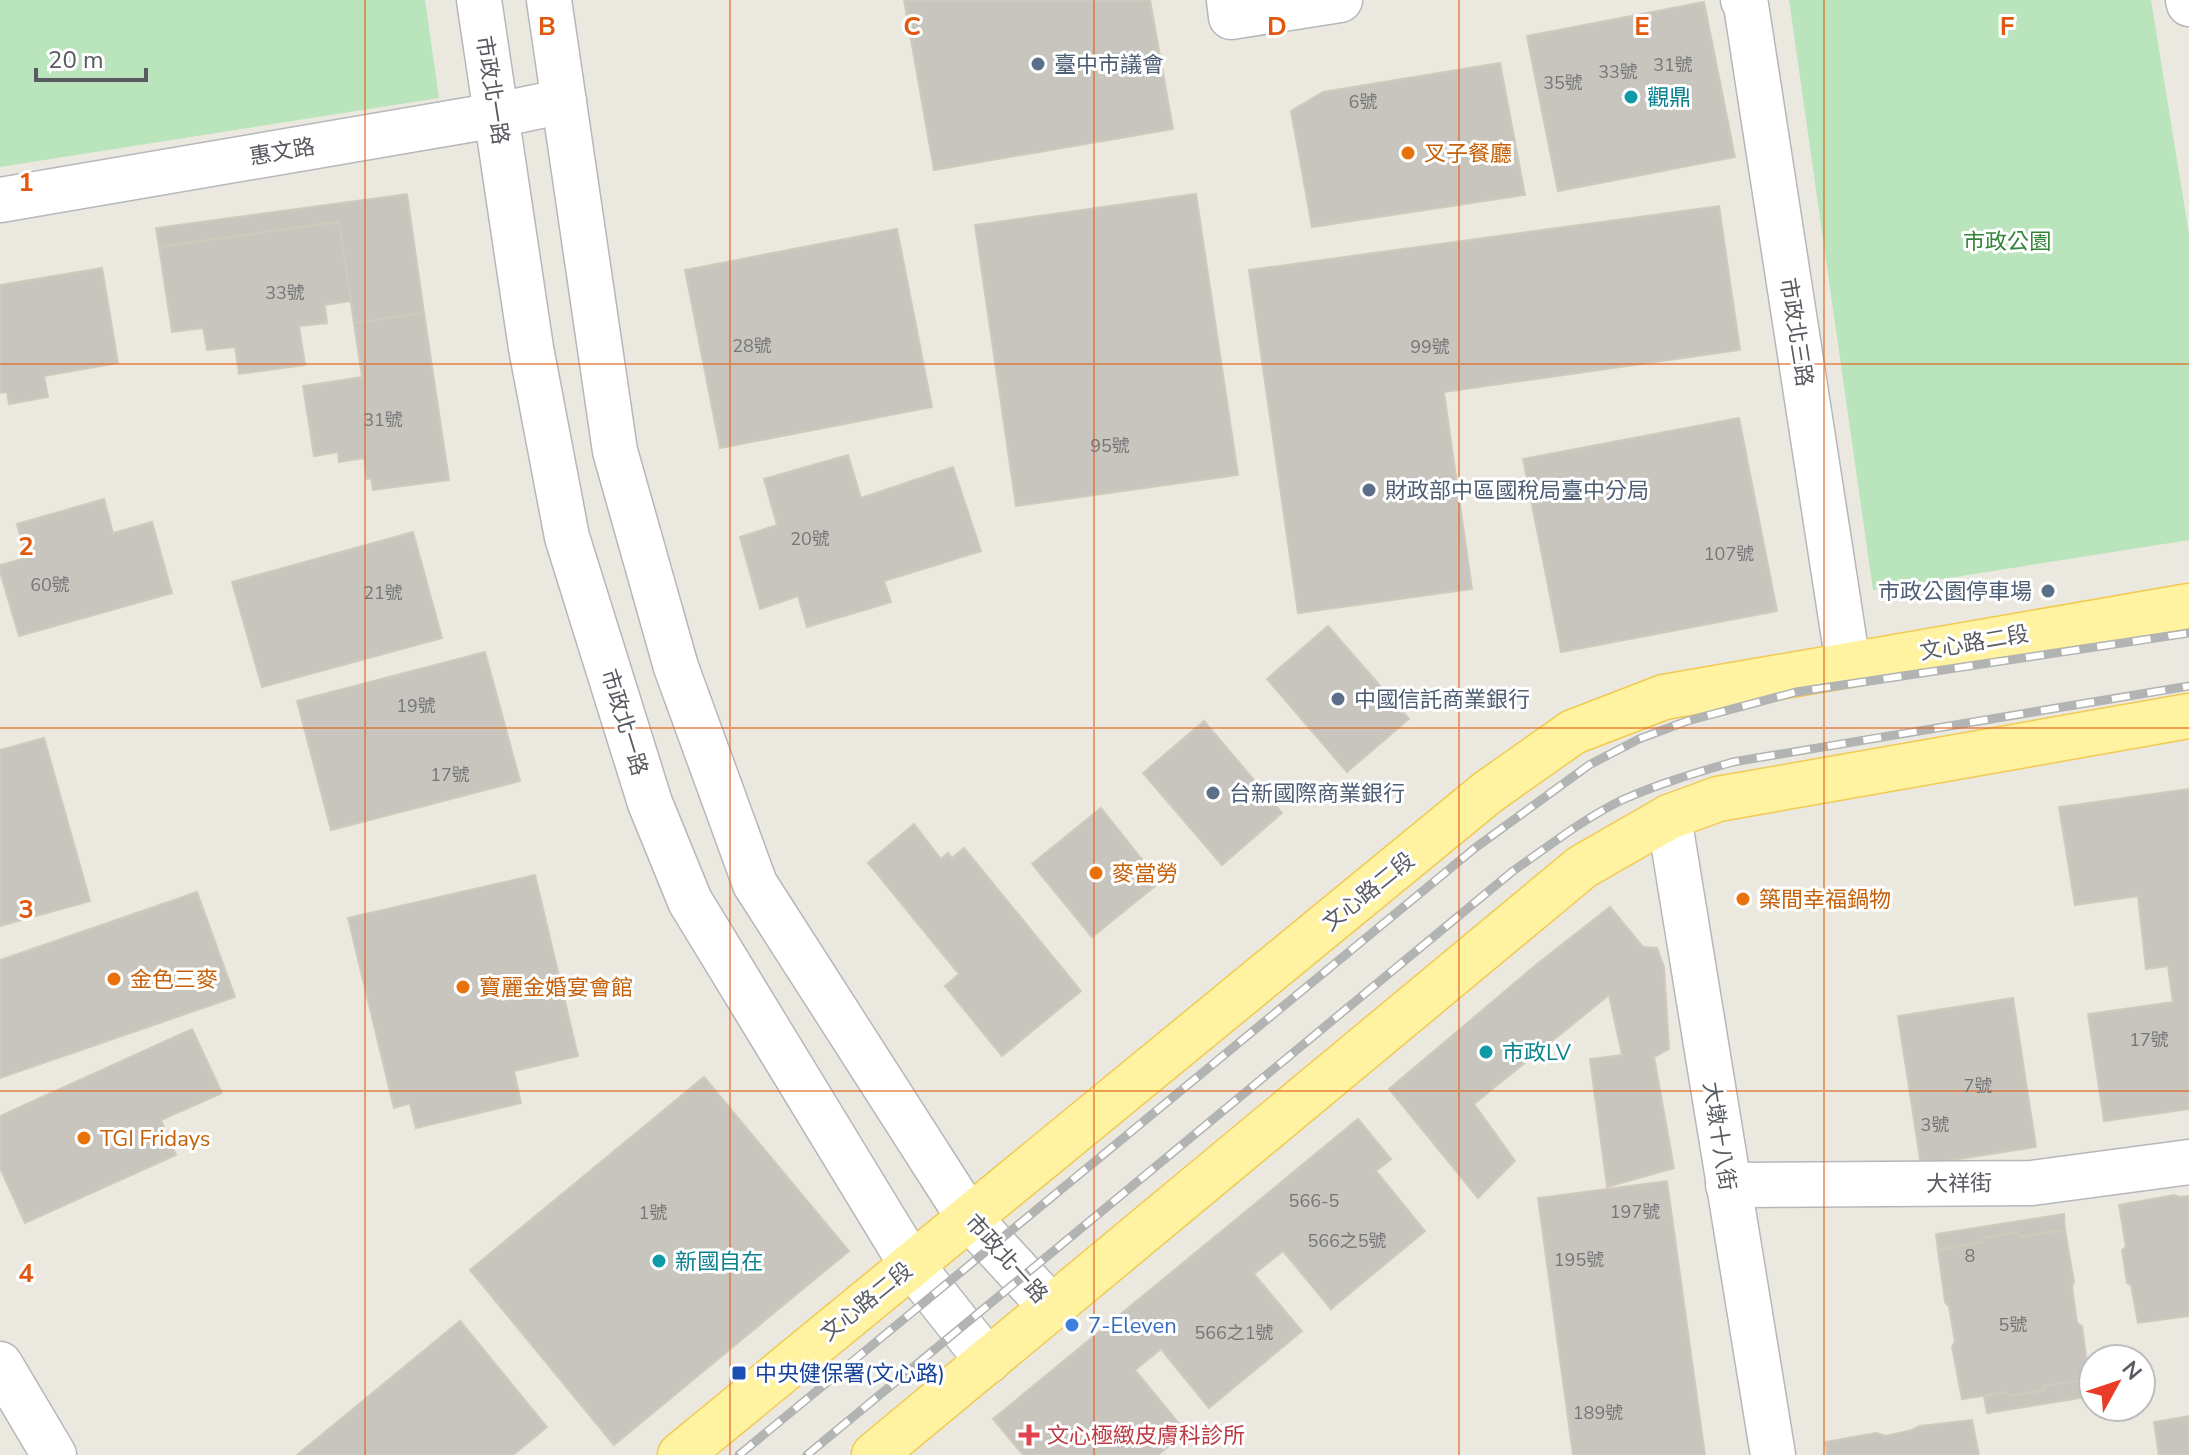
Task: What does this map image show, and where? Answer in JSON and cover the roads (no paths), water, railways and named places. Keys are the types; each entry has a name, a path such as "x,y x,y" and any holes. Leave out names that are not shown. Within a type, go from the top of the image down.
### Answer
{"main road":[{"name":"文心路二段","path":"680,1455 1488,792 1573,732 1664,697 2189,606"},
{"path":"874,1455 1582,867 1669,817 1718,799 2189,716"}],"street":[{"name":"市政北一路","path":"479,0 531,348 567,537 650,803 690,901 911,1264 988,1361"},
{"name":"市政北一路","path":"549,0 615,451 676,667 755,884 969,1218 1052,1308"},
{"path":"1229,0 1231,17 1340,0"},
{"name":"市政北三路","path":"1746,2 1848,664"},
{"name":"惠文路","path":"0,200 564,101"},
{"name":"大墩十八街","path":"1669,817 1773,1455"},
{"name":"大祥街","path":"1728,1185 2032,1183 2189,1162"},
{"path":"0,1364 54,1455"}],"railway":[{"path":"739,1455 1475,848 1589,765 1639,739 1687,721 1796,692 2189,633"},
{"path":"807,1455 1513,871 1608,807 1663,784 1733,762 2189,686"}],"place":[{"name":"臺中市議會","path":"1038,64"},
{"name":"觀鼎","path":"1631,97"},
{"name":"叉子餐廳","path":"1408,153"},
{"name":"財政部中區國稅局臺中分局","path":"1369,490"},
{"name":"市政公園停車場","path":"2048,591"},
{"name":"中國信託商業銀行","path":"1338,699"},
{"name":"台新國際商業銀行","path":"1213,793"},
{"name":"麥當勞","path":"1096,873"},
{"name":"築間幸福鍋物","path":"1743,899"},
{"name":"金色三麥","path":"114,979"},
{"name":"寶麗金婚宴會館","path":"463,987"},
{"name":"市政LV","path":"1486,1052"},
{"name":"TGI Fridays","path":"84,1138"},
{"name":"新國自在","path":"659,1261"},
{"name":"7-Eleven","path":"1072,1325"},
{"name":"中央健保署(文心路)","path":"739,1373"},
{"name":"文心極緻皮膚科診所","path":"1029,1435"}],"park label":[{"name":"市政公園","path":"2007,241"}]}
